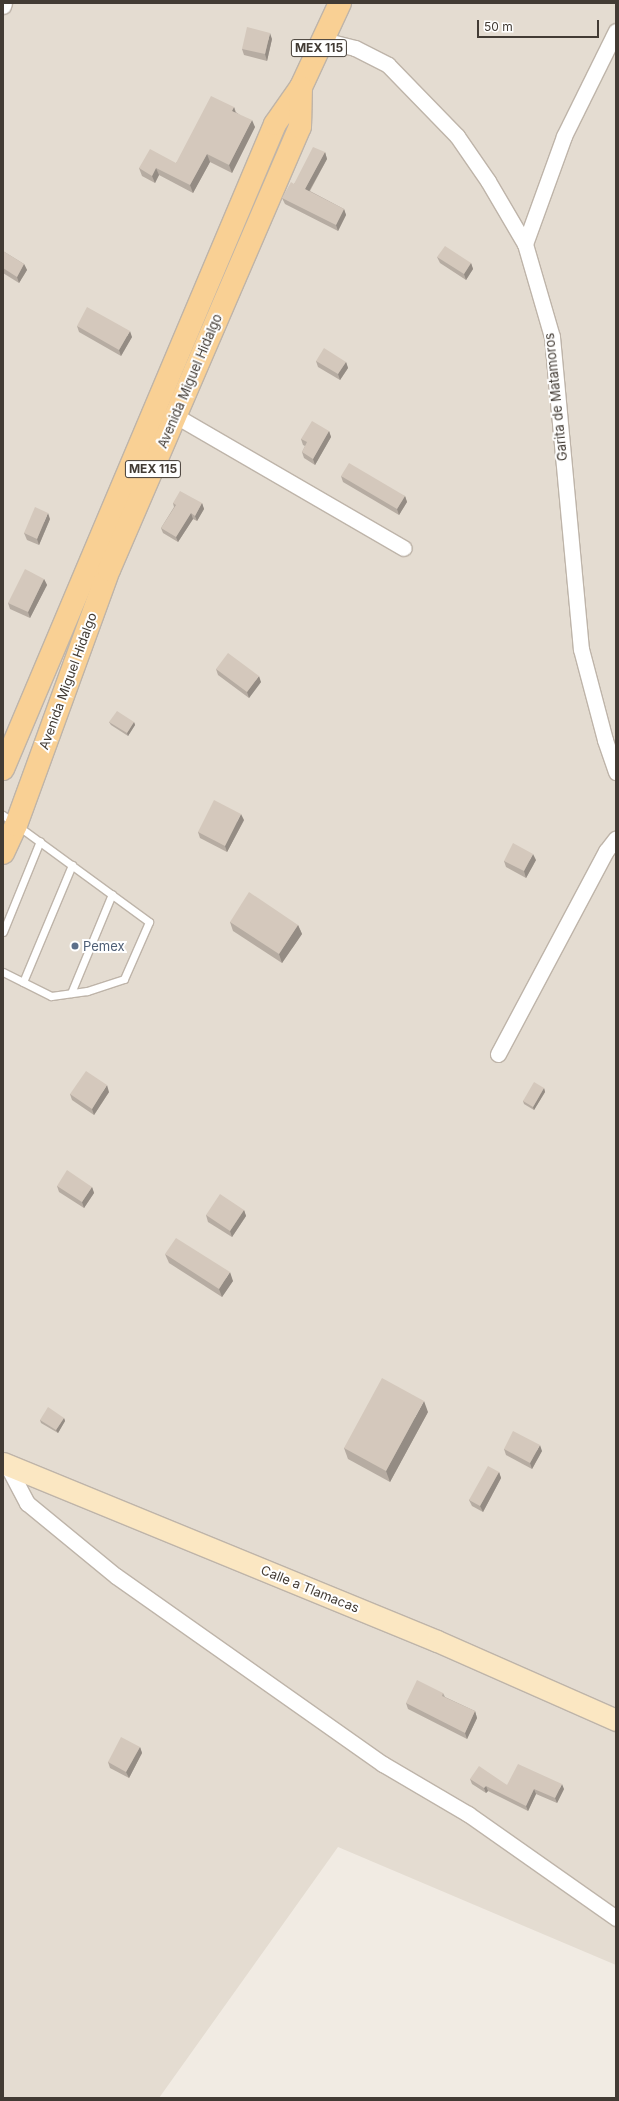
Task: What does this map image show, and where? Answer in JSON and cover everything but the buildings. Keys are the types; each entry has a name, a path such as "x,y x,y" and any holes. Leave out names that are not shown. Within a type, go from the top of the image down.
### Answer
{"main road":[{"name":"Avenida Miguel Hidalgo","path":"3,853 9,820 174,364 275,124 302,87 339,6"},
{"name":"Avenida Miguel Hidalgo","path":"3,769 100,566 176,416 300,126 302,87"},
{"path":"174,364 194,372"},
{"name":"Calle a Tlamacas","path":"6,1465 437,1640 616,1720"}],"street":[{"path":"525,244 548,175 564,136 616,31"},
{"name":"Garita de Matamoros","path":"324,40 355,48 388,65 457,136 488,181 525,244 552,337 581,649 605,740 616,772"},
{"path":"176,416 404,548"},
{"path":"498,1054 606,851 616,838"},
{"path":"6,1465 27,1503 116,1576 383,1764 468,1814 616,1918"}],"lane":[{"path":"3,972 51,996 88,991 124,979 149,922 40,841 9,820"},
{"path":"3,932 40,841"},
{"path":"24,982 72,865"},
{"path":"71,994 112,894"}],"shaded area":[{"path":"3,3 616,3 616,1965 338,1847 159,2098 3,2098"}],"place":[{"name":"Pemex","path":"75,946"}]}
